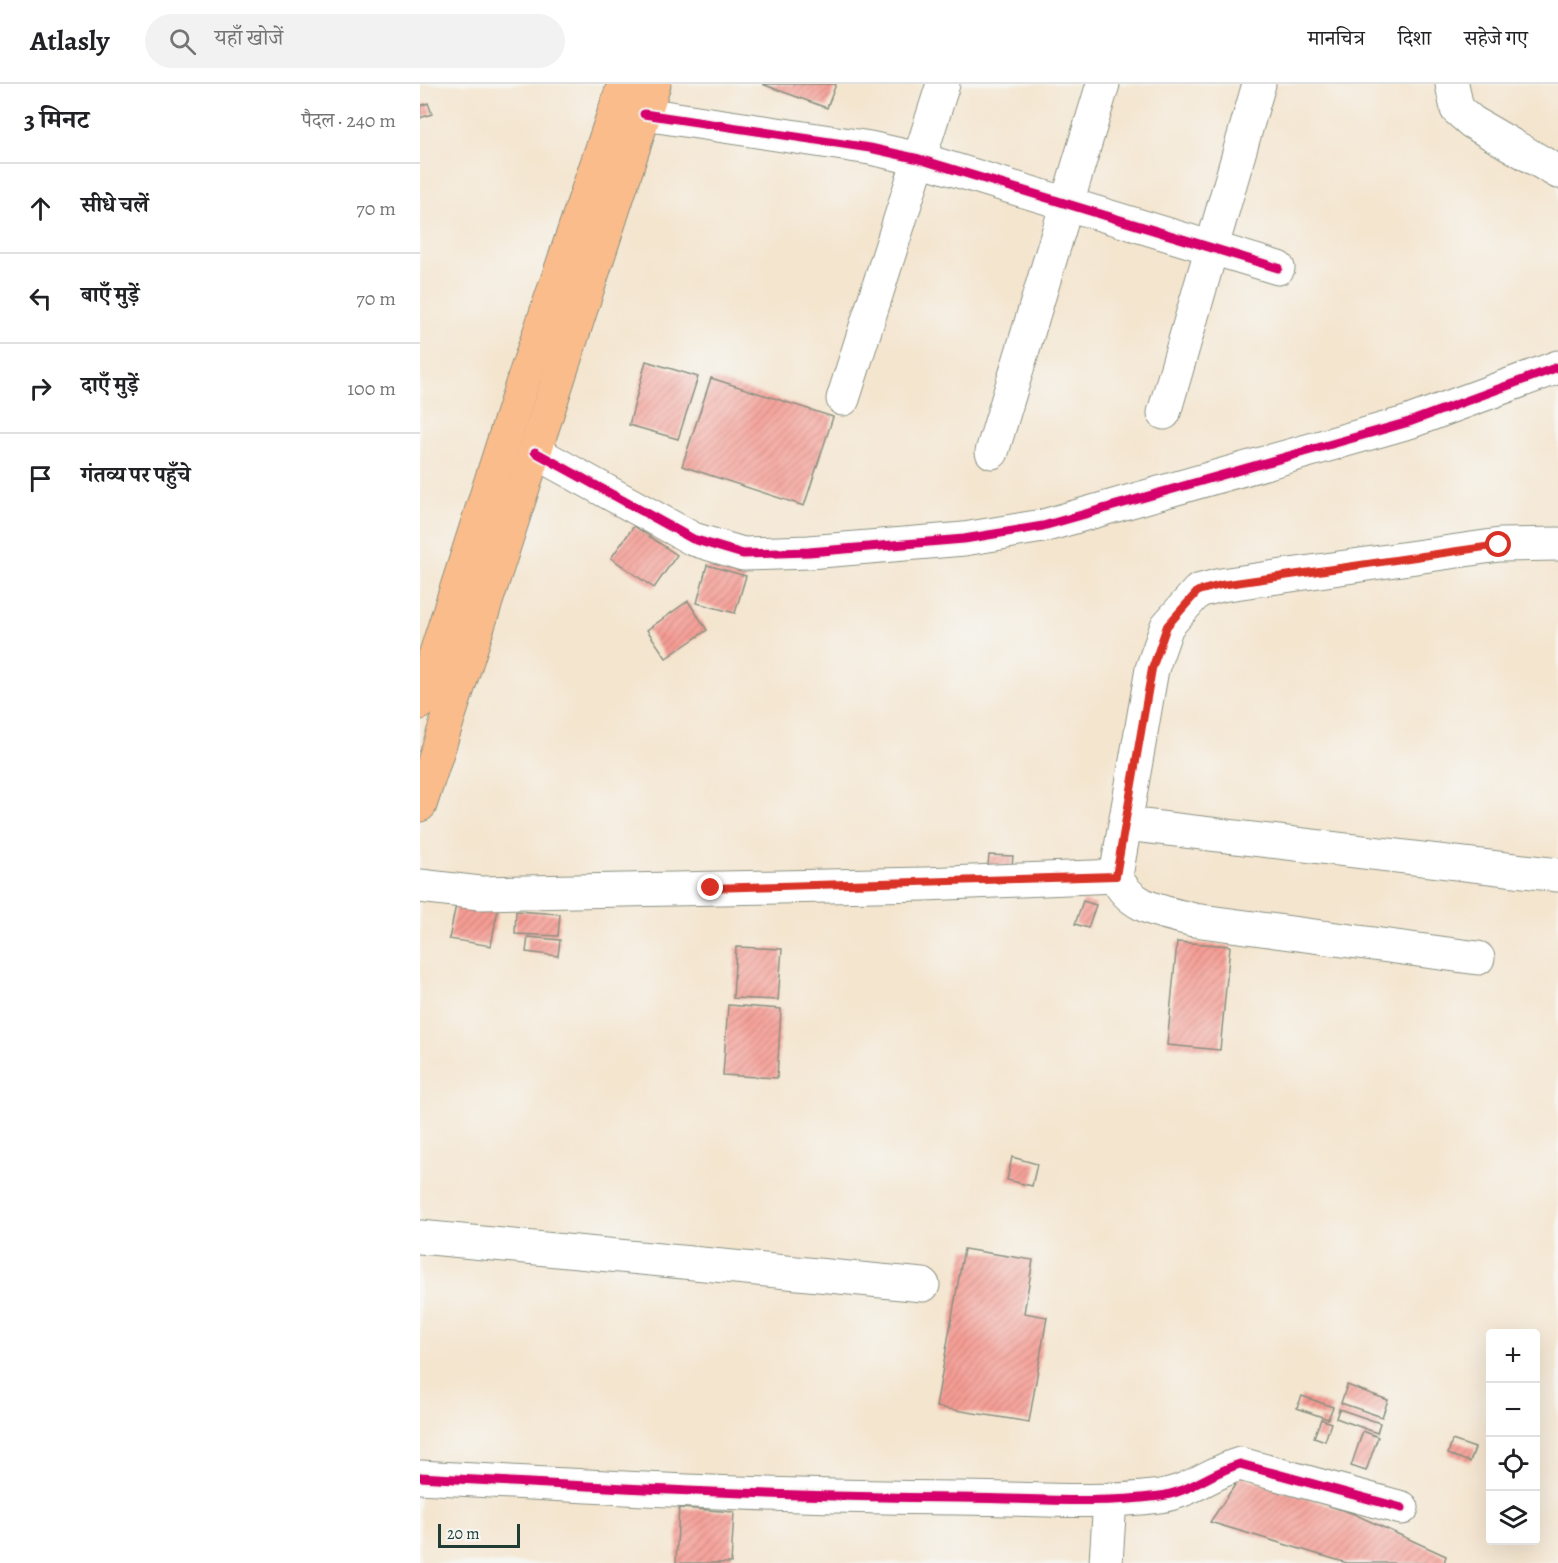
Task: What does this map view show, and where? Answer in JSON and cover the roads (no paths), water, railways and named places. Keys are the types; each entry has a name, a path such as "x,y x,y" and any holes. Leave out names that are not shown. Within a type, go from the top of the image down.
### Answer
{"highway":[{"path":"420,703 521,387 624,84"},
{"path":"420,805 654,84"}],"street":[{"path":"843,399 943,84"},
{"path":"992,452 1103,84"},
{"path":"1164,413 1259,84"},
{"path":"1452,84 1457,109 1472,122 1558,172"},
{"path":"644,114 870,148 919,159 1278,268"},
{"path":"535,452 693,539 743,554 809,552 964,539 1043,526 1409,422 1558,367"},
{"path":"1478,958 1194,920 1134,900 1122,891 1116,876 1152,669 1167,626 1198,591 1221,585 1499,545 1558,544"},
{"path":"1126,824 1558,875"},
{"path":"420,886 480,893 925,884 1116,876"},
{"path":"420,1237 923,1285"},
{"path":"420,1477 641,1490 867,1497 1110,1499 1161,1496 1193,1487 1240,1464 1402,1508"},
{"path":"1106,1563 1110,1499"}]}
